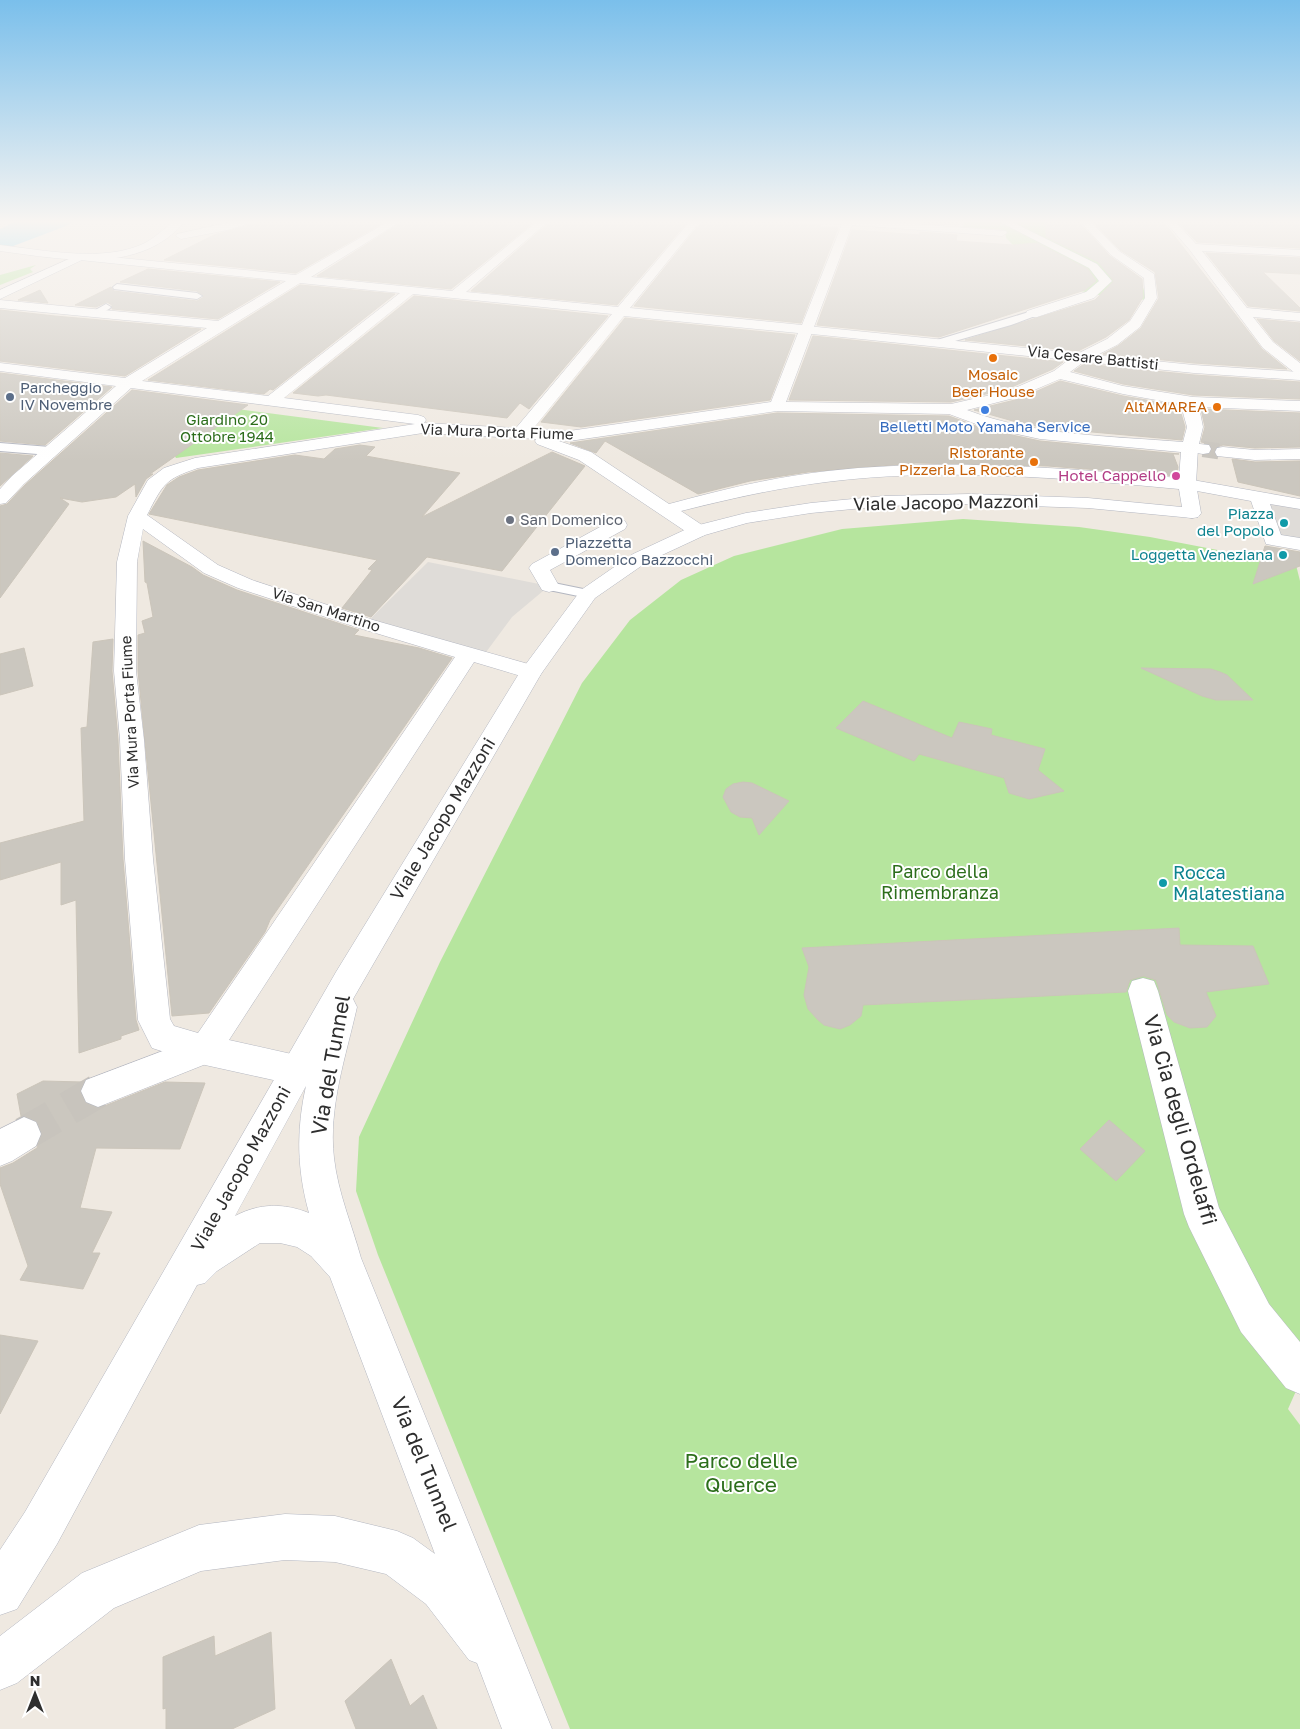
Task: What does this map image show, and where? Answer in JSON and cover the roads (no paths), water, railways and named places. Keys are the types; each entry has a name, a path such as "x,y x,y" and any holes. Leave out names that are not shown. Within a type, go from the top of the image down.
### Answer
{"street":[{"path":"0,499 50,451 128,383 262,301"},
{"path":"270,402 397,301"},
{"name":"Via Cesare Battisti","path":"531,301 1080,358 1194,369 1300,376"},
{"path":"520,433 628,301"},
{"path":"777,406 818,301"},
{"path":"1032,314 1073,301"},
{"name":"Via Mura Porta Fiume","path":"296,1070 204,1050 163,1038 154,1020 139,859 132,740 125,671 126,562 137,516 154,484 170,472 195,463 423,428 569,436 777,406 952,409 1013,394 1059,374 1080,358 1112,342 1135,324 1149,301"},
{"path":"1235,301 1268,344 1300,370"},
{"path":"0,304 101,310 220,325"},
{"path":"1244,312 1300,318"},
{"path":"0,367 520,433 584,456 698,531"},
{"path":"1059,374 1123,390 1193,402 1300,406"},
{"path":"1193,402 1190,409 1196,427 1196,449 1187,484 1300,504"},
{"path":"952,409 990,424 1040,434 1196,449"},
{"path":"1224,452 1255,455 1300,454"},
{"name":"Viale Jacopo Mazzoni","path":"0,1592 41,1528 346,981 531,672 588,594 640,558 698,531 746,518 884,501 970,499 1088,503 1192,513 1187,484 1047,472 938,469 860,473 777,484 665,510"},
{"path":"1259,496 1273,540 1300,544"},
{"name":"Via San Martino","path":"137,516 211,569 245,584 366,624 469,652 531,672"},
{"path":"549,586 539,568 618,525"},
{"path":"98,1091 204,1050 469,652"},
{"name":"Via del Tunnel","path":"346,981 316,1124 317,1164 324,1206 344,1264 527,1729"},
{"name":"Via Cia degli Ordelaffi","path":"1143,991 1202,1214 1255,1318 1300,1374"},
{"name":"Via del Tunnel","path":"182,1277 228,1241 256,1225 264,1224 280,1224 305,1230 324,1243 344,1264"},
{"name":"Via del Tunnel","path":"0,1666 99,1590 132,1578 199,1548 285,1537 335,1539 397,1554 442,1588 503,1664"}],"lane":[{"path":"940,342 1008,323 1032,314"},
{"path":"0,446 50,451"},
{"path":"549,586 588,594"}],"tunnel":[{"path":"1203,449 1223,452"},
{"path":"24,1134 98,1091"}],"place":[{"name":"Mosaic Beer House","path":"993,358"},
{"name":"Parcheggio IV Novembre","path":"10,397"},
{"name":"AltAMAREA","path":"1217,407"},
{"name":"Belletti Moto Yamaha Service","path":"985,410"},
{"name":"Ristorante Pizzeria La Rocca","path":"1034,462"},
{"name":"Hotel Cappello","path":"1176,476"},
{"name":"San Domenico","path":"510,520"},
{"name":"Piazza del Popolo","path":"1284,523"},
{"name":"Piazzetta Domenico Bazzocchi","path":"555,552"},
{"name":"Loggetta Veneziana","path":"1283,555"},
{"name":"Rocca Malatestiana","path":"1163,883"}],"park label":[{"name":"Giardino 20 Ottobre 1944","path":"227,428"},
{"name":"Parco della Rimembranza","path":"940,882"},
{"name":"Parco delle Querce","path":"741,1473"}]}
